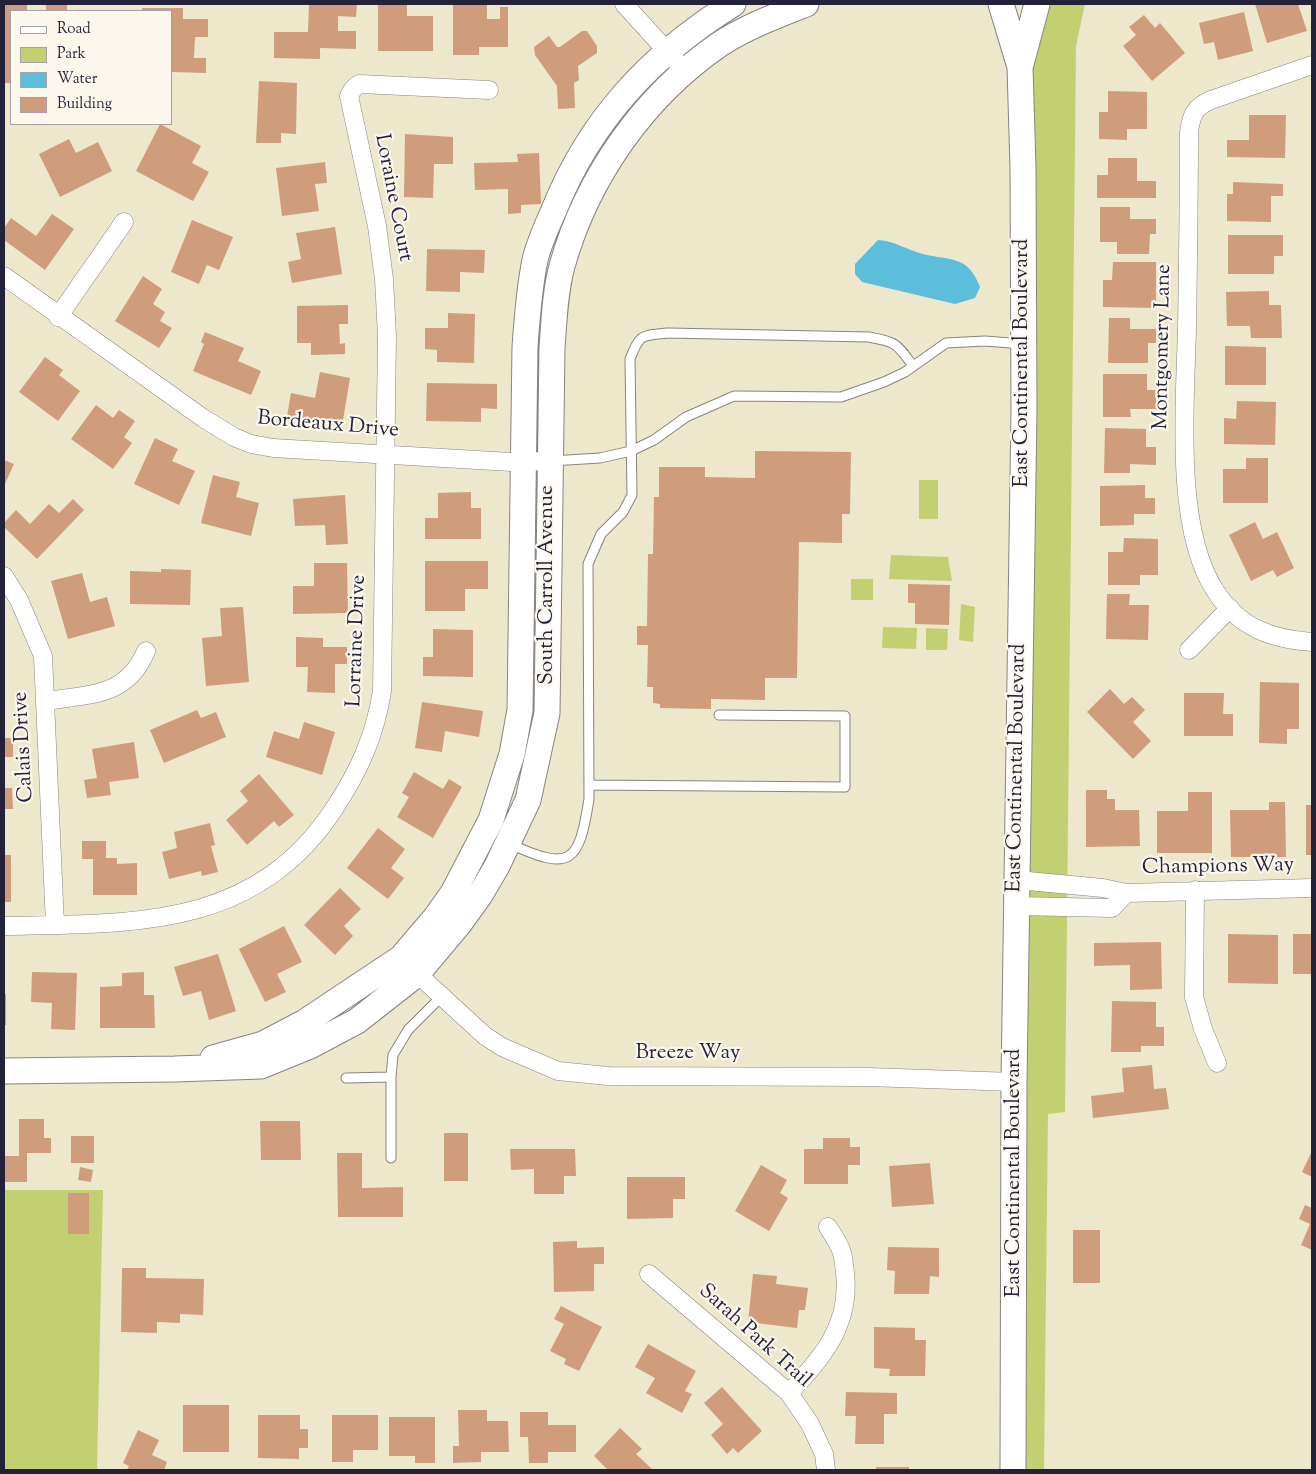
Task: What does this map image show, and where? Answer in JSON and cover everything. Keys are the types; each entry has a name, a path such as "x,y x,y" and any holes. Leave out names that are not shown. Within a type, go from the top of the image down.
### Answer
{"main road":[{"name":"South Carroll Avenue","path":"4,1070 175,1069 263,1044 409,966 480,896 497,838 502,791 520,710 525,347 529,294 536,258 563,187 579,155 617,102 641,75 668,50 706,21 733,4"},
{"name":"South Carroll Avenue","path":"497,838 528,800 547,713 552,348 556,298 562,266 588,199 603,169 660,94 685,71 721,43 778,15 806,4"},
{"name":"East Continental Boulevard","path":"1001,4 1020,67"},
{"name":"East Continental Boulevard","path":"1014,1470 1014,1082 1024,344 1020,67 1037,4"}],"street":[{"path":"624,4 668,50 685,71"},
{"name":"Montgomery Lane","path":"1312,65 1201,104 1194,112 1190,122 1185,416 1188,506 1192,538 1216,592 1230,608 1257,631 1293,641 1312,642"},
{"name":"Loraine Court","path":"384,455 387,336 384,279 377,226 349,96 353,89 360,84 488,90"},
{"path":"58,317 124,222"},
{"name":"Bordeaux Drive","path":"4,276 58,317 203,418 251,444 273,448 384,455 524,462 549,461"},
{"name":"Lorraine Drive","path":"4,926 135,922 198,910 228,899 258,884 285,865 309,841 330,815 361,764 377,722 384,659 384,455"},
{"name":"Calais Drive","path":"4,576 19,600 43,656 55,925"},
{"path":"1190,650 1230,608"},
{"path":"46,701 117,687 131,676 146,651"},
{"name":"Champions Way","path":"1017,880 1103,888 1126,893 1312,888"},
{"path":"1194,890 1194,997 1203,1029 1216,1063"},
{"name":"Champions Way","path":"1017,906 1112,908 1126,893"},
{"name":"Breeze Way","path":"409,966 468,1022 502,1047 558,1071 608,1076 868,1077 1014,1082"},
{"path":"788,1393 817,1362 831,1343 845,1308 846,1281 842,1252 828,1227"},
{"name":"Sarah Park Trail","path":"649,1274 788,1393 810,1424 824,1454 826,1470"}],"lane":[{"path":"497,838 540,857 565,859 576,852 583,836 589,799 588,564 601,534 623,512 632,495 630,359 637,340 644,336 668,333 870,337 891,341 899,346 913,366"},
{"path":"549,461 600,458 631,451 654,440 686,417 729,397 841,397 884,382 913,366 946,343 986,341 1024,344"},
{"path":"589,785 845,788 845,716 719,715"},
{"path":"391,1158 391,1077 393,1056 408,1030 441,997"},
{"path":"346,1078 391,1077"}],"green space":[{"path":"1046,4 1085,4 1076,46 1065,1112 1048,1114 1044,1470 1023,1470 1031,43"},
{"path":"919,480 938,480 938,519 919,519"},
{"path":"891,555 948,557 952,581 889,579"},
{"path":"851,579 873,579 873,600 851,600"},
{"path":"961,604 975,607 973,642 959,640"},
{"path":"883,627 917,628 916,649 882,648"},
{"path":"926,628 948,629 947,650 926,650"},
{"path":"4,1190 103,1190 97,1470 4,1470"}],"water":[{"path":"878,240 964,264 970,269 980,287 975,298 955,304 862,282 855,274 855,264"}],"building":[{"path":"27,4 27,10 10,10 10,83 4,83 4,5"},
{"path":"309,4 357,4 356,17 338,16 338,31 356,31 356,49 320,48 320,59 274,58 274,32 308,32"},
{"path":"378,4 407,4 407,16 433,16 433,51 378,51"},
{"path":"453,4 487,4 487,19 500,19 500,7 508,7 508,47 479,47 479,55 453,55"},
{"path":"1255,4 1298,4 1307,31 1267,43"},
{"path":"46,5 67,5 67,10 46,10"},
{"path":"142,8 183,8 183,19 208,19 208,37 195,37 194,58 206,58 206,73 172,72 172,10 142,10"},
{"path":"1244,12 1253,51 1218,60 1214,42 1204,44 1199,23"},
{"path":"1144,15 1155,28 1160,23 1185,53 1152,81 1123,46 1136,35 1129,27"},
{"path":"582,31 587,31 597,46 597,53 578,66 579,80 574,83 575,108 558,109 557,86 535,55 534,47 549,36 557,47 560,47"},
{"path":"259,81 297,83 296,134 281,133 281,143 256,143"},
{"path":"1108,91 1147,92 1147,129 1127,129 1127,140 1099,139 1099,112 1108,112"},
{"path":"1249,115 1286,115 1285,158 1227,157 1227,140 1249,140"},
{"path":"159,125 162,125 201,146 192,163 209,172 193,201 136,171"},
{"path":"405,134 453,137 453,164 434,164 433,198 404,197"},
{"path":"69,139 76,153 98,142 112,171 60,197 39,154"},
{"path":"539,153 541,204 521,205 521,213 508,214 508,189 475,190 474,163 518,162 517,154"},
{"path":"1108,158 1137,158 1137,181 1156,181 1156,198 1097,198 1097,175 1108,175"},
{"path":"325,162 327,183 315,184 319,211 282,216 276,168"},
{"path":"1233,182 1283,184 1283,196 1271,196 1271,222 1227,221 1227,194 1233,194"},
{"path":"1100,207 1130,207 1130,219 1156,219 1156,234 1150,234 1149,254 1117,254 1117,242 1100,242"},
{"path":"52,214 74,229 45,270 4,240 4,228 11,218 36,236"},
{"path":"192,220 233,237 219,270 207,265 199,284 171,272"},
{"path":"335,227 342,274 292,283 288,262 301,259 296,233"},
{"path":"1228,235 1283,235 1283,256 1274,256 1274,274 1228,274"},
{"path":"427,249 485,250 484,273 460,272 460,292 426,291"},
{"path":"1113,262 1156,262 1156,308 1103,307 1103,280 1112,280"},
{"path":"143,276 162,289 153,304 165,312 160,321 172,328 159,348 115,321"},
{"path":"1269,291 1269,305 1281,305 1282,338 1251,338 1250,326 1227,326 1226,292"},
{"path":"348,305 348,324 339,324 340,344 345,343 345,354 311,355 311,343 297,343 297,306"},
{"path":"448,313 475,314 474,363 437,362 437,350 425,349 425,328 448,328"},
{"path":"1109,318 1130,318 1130,329 1156,329 1156,343 1148,343 1148,363 1108,363"},
{"path":"205,332 244,348 238,361 261,371 251,395 193,371 204,344 201,342"},
{"path":"1225,346 1266,347 1266,385 1225,385"},
{"path":"45,357 63,370 59,375 80,391 58,421 19,392"},
{"path":"320,372 350,378 342,426 287,416 291,393 315,398"},
{"path":"1103,374 1147,374 1147,390 1156,390 1156,409 1130,409 1131,417 1103,417"},
{"path":"427,383 497,384 497,409 481,408 481,422 426,421"},
{"path":"1237,401 1276,402 1275,445 1224,444 1224,418 1236,419"},
{"path":"96,405 113,418 119,410 135,421 124,437 132,443 113,469 71,439"},
{"path":"1105,428 1146,429 1146,447 1156,447 1156,465 1130,464 1130,473 1104,473"},
{"path":"155,438 178,449 172,461 195,471 179,505 134,484"},
{"path":"755,451 851,452 850,514 842,514 842,543 799,542 797,678 765,678 765,700 711,699 711,709 660,708 660,704 653,703 653,687 647,687 648,645 637,645 637,626 647,626 648,554 653,554 654,497 659,497 659,467 705,467 705,477 755,478"},
{"path":"1246,458 1268,458 1268,503 1223,503 1223,469 1246,469"},
{"path":"4,460 14,464 4,486"},
{"path":"213,475 240,482 236,497 259,503 251,536 201,523"},
{"path":"1145,485 1145,498 1155,498 1155,514 1134,514 1134,525 1100,526 1100,486"},
{"path":"471,492 471,508 481,508 481,539 425,539 425,518 438,518 438,493"},
{"path":"345,495 348,544 326,545 325,525 295,526 293,499"},
{"path":"73,499 84,510 37,559 4,527 4,523 16,510 30,524 49,504 59,513"},
{"path":"1255,522 1263,539 1277,532 1294,568 1277,577 1273,570 1251,581 1229,535"},
{"path":"1124,538 1158,539 1158,575 1140,575 1140,585 1108,585 1108,552 1123,552"},
{"path":"425,561 488,561 488,589 465,589 465,611 425,611"},
{"path":"314,563 347,563 348,613 293,614 293,586 314,586"},
{"path":"161,569 191,570 190,605 130,604 130,571 161,572"},
{"path":"82,573 90,602 107,597 115,626 68,639 51,581"},
{"path":"908,584 950,585 949,625 915,624 915,603 908,603"},
{"path":"1107,594 1130,594 1129,605 1149,605 1148,640 1106,639"},
{"path":"243,607 249,682 206,686 202,638 222,636 220,608"},
{"path":"433,629 473,630 473,677 423,676 423,657 433,657"},
{"path":"296,637 323,638 323,647 347,647 347,664 335,664 335,693 307,692 308,667 296,667"},
{"path":"1260,682 1299,683 1299,729 1287,729 1287,744 1259,743"},
{"path":"1110,689 1124,704 1132,697 1145,710 1133,722 1151,741 1133,759 1087,712"},
{"path":"1184,693 1224,693 1223,714 1233,714 1233,736 1184,736"},
{"path":"422,702 483,711 479,737 445,731 442,752 415,748"},
{"path":"197,710 201,718 216,712 226,737 164,763 150,730"},
{"path":"304,722 335,732 322,775 266,757 274,731 299,739"},
{"path":"4,738 13,738 13,757 4,757"},
{"path":"134,742 139,778 109,782 111,795 87,798 84,780 97,778 92,749"},
{"path":"414,772 443,789 449,779 462,787 433,838 397,817 409,797 402,793"},
{"path":"259,774 294,815 279,827 274,821 247,845 226,820 248,801 240,791"},
{"path":"4,788 12,788 13,809 4,809"},
{"path":"1086,790 1107,790 1107,799 1115,799 1115,810 1139,810 1140,846 1086,847"},
{"path":"1188,792 1212,792 1212,853 1157,853 1157,811 1188,811"},
{"path":"1269,802 1285,802 1286,857 1231,857 1230,810 1269,810"},
{"path":"1306,805 1312,805 1312,855 1306,855"},
{"path":"210,823 215,845 211,846 218,872 202,876 201,871 169,879 162,852 177,848 174,832"},
{"path":"378,828 405,849 391,868 404,878 388,899 347,868"},
{"path":"82,841 106,841 106,858 117,858 117,864 137,863 137,895 93,895 93,859 82,859"},
{"path":"4,855 11,855 11,902 4,902"},
{"path":"340,888 361,909 344,926 353,936 335,955 304,925"},
{"path":"284,926 302,962 277,974 286,992 265,1002 239,949"},
{"path":"1228,934 1278,935 1278,984 1228,983"},
{"path":"1293,934 1312,934 1312,974 1293,974"},
{"path":"1161,942 1162,989 1130,990 1130,965 1094,966 1094,943"},
{"path":"218,954 236,1011 209,1020 201,991 183,996 174,967"},
{"path":"32,972 77,973 75,1030 51,1029 52,1003 31,1002"},
{"path":"144,972 144,995 154,995 155,1028 100,1028 100,987 122,986 122,973"},
{"path":"4,994 6,994 6,1025 4,1025"},
{"path":"1112,1001 1156,1002 1156,1027 1164,1027 1164,1046 1141,1046 1141,1052 1111,1052"},
{"path":"1152,1065 1154,1089 1166,1088 1169,1109 1093,1118 1091,1096 1124,1092 1122,1068"},
{"path":"19,1119 44,1119 44,1138 51,1138 51,1153 27,1153 27,1182 5,1182 5,1156 19,1156"},
{"path":"260,1121 300,1121 301,1160 261,1160"},
{"path":"444,1133 468,1133 468,1181 444,1181"},
{"path":"71,1136 94,1136 94,1163 71,1163"},
{"path":"823,1138 850,1138 850,1147 860,1147 860,1165 848,1165 848,1184 804,1184 804,1149 823,1149"},
{"path":"510,1149 575,1149 576,1176 564,1176 564,1194 534,1194 534,1169 511,1170"},
{"path":"337,1153 362,1153 362,1188 403,1187 403,1217 338,1217"},
{"path":"1312,1153 1312,1177 1302,1172"},
{"path":"930,1163 934,1204 892,1207 889,1166"},
{"path":"761,1165 787,1180 780,1193 788,1198 769,1231 735,1211"},
{"path":"80,1167 93,1170 91,1182 78,1180"},
{"path":"627,1177 685,1177 685,1199 673,1199 673,1218 627,1219"},
{"path":"68,1193 89,1193 89,1234 68,1234"},
{"path":"1305,1205 1312,1208 1312,1250 1301,1245 1310,1224 1299,1219"},
{"path":"1073,1230 1100,1230 1100,1283 1073,1283"},
{"path":"577,1241 577,1248 604,1247 604,1264 594,1264 594,1291 554,1292 553,1242"},
{"path":"888,1247 939,1248 939,1277 930,1276 929,1294 894,1294 895,1271 887,1270"},
{"path":"122,1268 146,1268 146,1278 204,1279 203,1315 180,1314 180,1323 157,1322 157,1333 121,1332"},
{"path":"753,1274 777,1276 776,1284 808,1288 805,1310 799,1310 797,1328 748,1322"},
{"path":"561,1306 602,1327 579,1371 564,1364 566,1359 550,1351 564,1324 554,1319"},
{"path":"874,1327 915,1328 915,1340 926,1340 925,1376 889,1376 890,1369 874,1368"},
{"path":"648,1344 696,1371 685,1391 692,1394 682,1413 646,1393 655,1378 635,1367"},
{"path":"722,1387 762,1431 738,1453 733,1448 727,1454 711,1435 723,1424 704,1403"},
{"path":"846,1392 897,1393 897,1414 884,1414 884,1444 855,1444 856,1416 845,1416"},
{"path":"183,1405 229,1405 229,1452 183,1452"},
{"path":"458,1410 487,1410 487,1421 508,1421 509,1452 481,1452 481,1462 453,1463 453,1446 459,1446"},
{"path":"520,1412 548,1412 548,1425 576,1425 576,1452 548,1452 548,1463 529,1463 528,1437 520,1437"},
{"path":"258,1415 300,1415 300,1429 308,1429 308,1448 299,1448 299,1459 258,1458"},
{"path":"332,1415 378,1415 378,1450 353,1450 353,1462 332,1462"},
{"path":"389,1417 435,1417 435,1463 415,1463 415,1456 389,1456"},
{"path":"620,1428 642,1449 636,1454 653,1470 608,1470 594,1456"},
{"path":"138,1430 159,1440 152,1455 167,1462 164,1470 127,1470 129,1466 123,1463"},
{"path":"876,1467 909,1467 909,1470 876,1470"}]}
